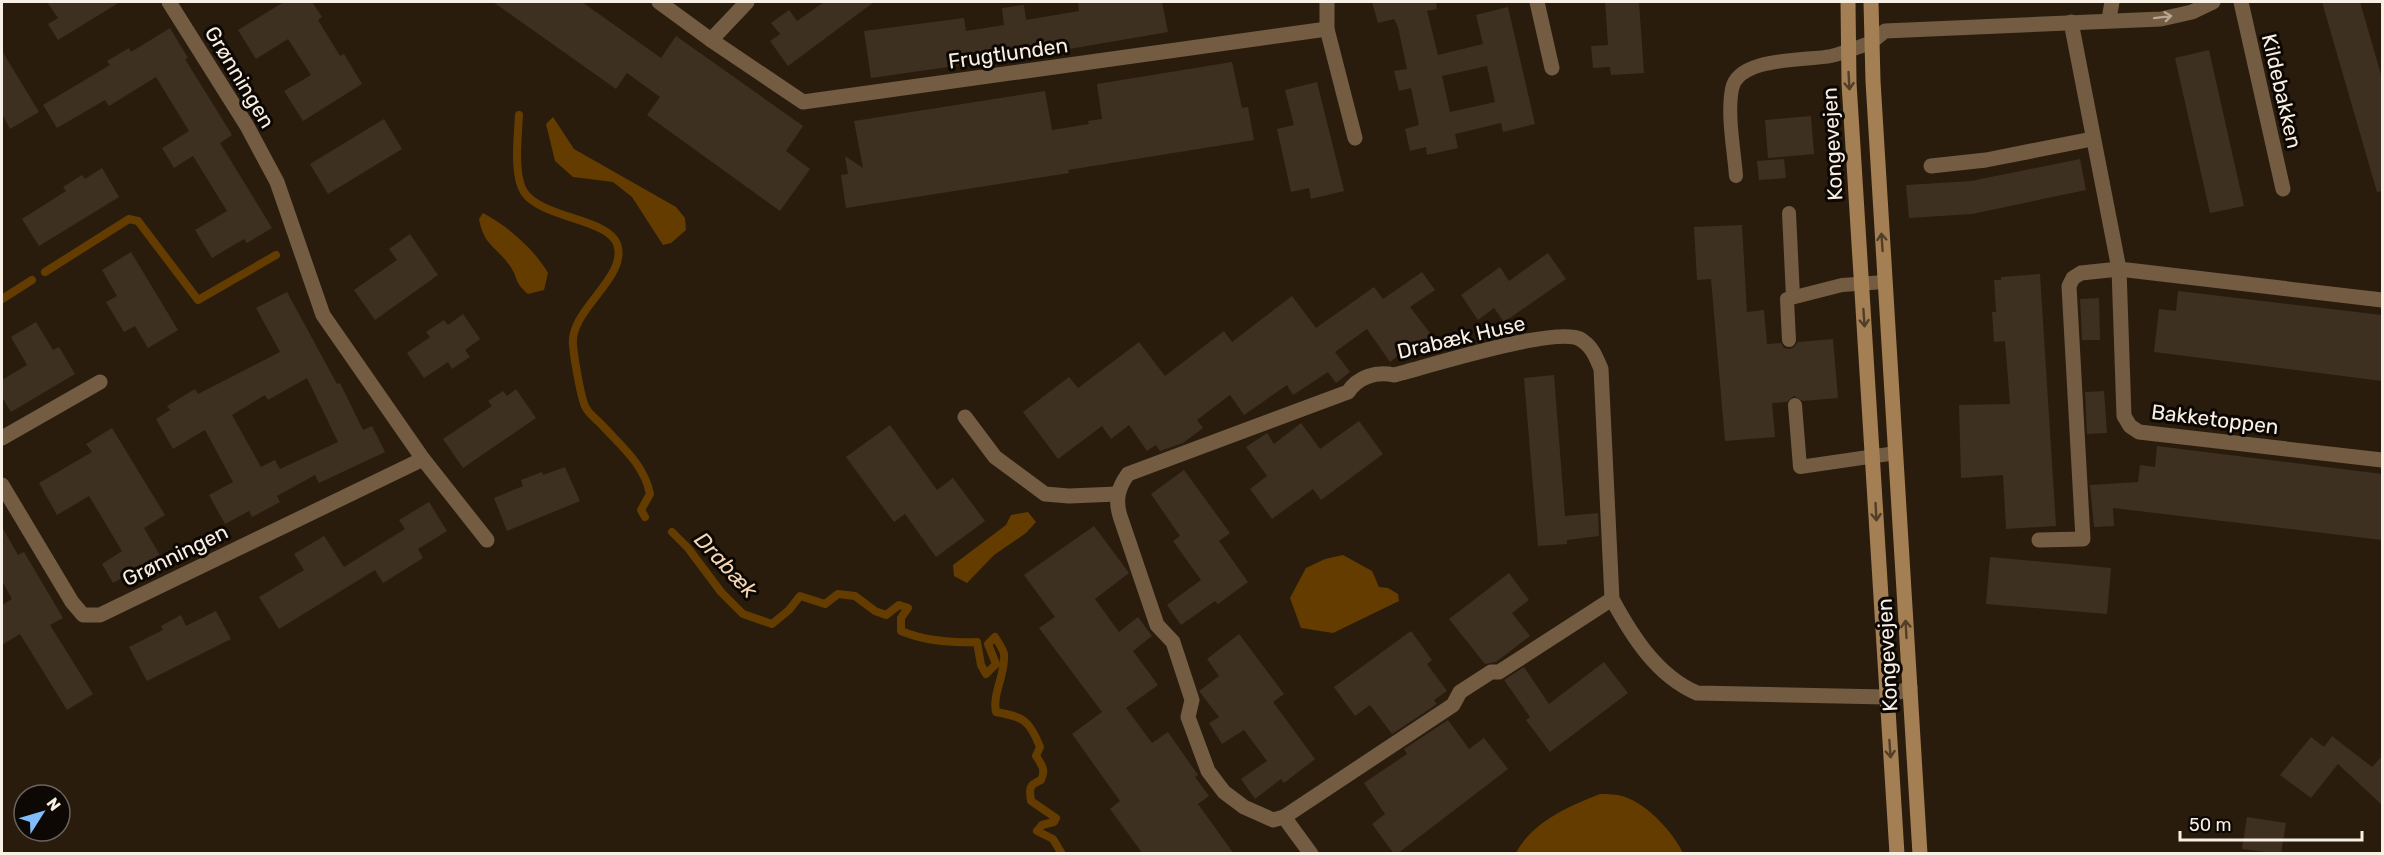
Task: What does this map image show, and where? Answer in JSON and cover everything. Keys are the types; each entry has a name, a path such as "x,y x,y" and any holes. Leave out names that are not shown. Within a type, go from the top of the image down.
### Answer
{"main road":[{"name":"Kongevejen","path":"1848,2 1848,50 1861,283 1897,854"},
{"name":"Kongevejen","path":"1871,2 1870,43 1920,854"}],"street":[{"name":"Grønningen","path":"169,2 247,126 277,182 323,315 423,459 487,540"},
{"name":"Frugtlunden","path":"659,2 803,102 1328,29"},
{"path":"711,40 747,2"},
{"path":"1327,2 1328,29 1355,138"},
{"path":"1537,2 1552,68"},
{"path":"2109,19 2112,2"},
{"path":"1870,43 1885,31 2161,18 2192,12 2213,2"},
{"name":"Kildebakken","path":"2241,2 2283,189"},
{"name":"Bakketoppen","path":"2071,22 2119,269 2124,416 2130,426 2139,432 2382,460"},
{"path":"1931,166 1986,160 2092,139"},
{"path":"2039,540 2083,539 2069,286 2073,278 2081,273 2119,269 2382,300"},
{"name":"Drabæk Huse","path":"1118,494 1121,483 1128,474 1348,392 1355,381 1382,372 1394,375 1491,349 1554,337 1578,338 1593,350 1601,369 1612,599 1628,630 1659,666 1681,686 1697,693 1886,697 1910,688"},
{"path":"2,438 100,382"},
{"path":"965,417 995,457 1045,494 1069,496 1118,494 1117,505 1120,516 1157,625 1173,642 1192,700 1188,717 1208,771 1224,792 1244,807 1273,819 1284,817 1453,705 1460,692 1491,672 1499,672 1612,599"},
{"name":"Grønningen","path":"2,485 72,602 83,615 100,615 423,459"},
{"path":"1284,817 1311,854"}],"lane":[{"path":"1736,176 1731,105 1732,86 1745,71 1775,62 1831,56 1870,43"},
{"path":"1789,213 1793,297"},
{"path":"1789,340 1786,299 1842,285 1885,282"},
{"path":"1795,405 1800,467 1896,453"}],"shaded area":[{"path":"553,117 574,149 676,207 685,218 686,230 671,243 663,245 632,197 613,182 573,177 555,161 546,124"},
{"path":"483,213 511,232 535,255 548,273 544,290 528,294 520,286 513,270 484,235 479,219"},
{"path":"1028,512 1036,522 1026,533 994,555 967,583 954,576 953,565 1006,525 1011,515"},
{"path":"1343,555 1372,571 1379,587 1388,588 1398,594 1399,601 1333,633 1301,628 1290,598 1306,568 1325,559"},
{"path":"1600,794 1622,796 1651,812 1673,836 1683,853 1516,853 1532,832 1552,816"}],"building":[{"path":"47,2 120,2 58,40 48,24 58,18"},
{"path":"284,2 312,2 322,17 318,20 340,56 344,54 362,84 303,121 284,91 311,75 288,39 256,59 238,30"},
{"path":"493,2 582,2 661,58 676,36 803,126 786,151 810,169 780,211 647,115 660,97 627,73 616,89"},
{"path":"824,2 874,2 788,66 770,41 780,34 771,23 789,10 797,21"},
{"path":"1078,2 1162,2 1168,32 1040,54 871,78 864,31 964,18 966,31 1004,25 1002,8 1024,5 1026,20 1079,11"},
{"path":"1372,2 1436,2 1437,9 1427,11 1438,55 1483,44 1476,15 1508,7 1535,124 1503,132 1501,123 1455,134 1458,148 1427,155 1426,147 1410,151 1405,129 1419,125 1411,88 1399,91 1394,71 1407,69 1398,27 1394,19 1378,23","holes":["1487,66 1495,102 1450,112 1442,76"]},
{"path":"1605,2 1639,2 1644,73 1611,75 1610,67 1593,68 1591,46 1608,45"},
{"path":"2322,2 2360,2 2382,78 2382,191 2377,192"},
{"path":"170,28 188,58 185,59 232,135 220,143 272,228 247,243 244,239 212,258 195,230 227,211 193,156 174,168 162,148 189,131 156,77 109,106 105,100 57,128 43,105 110,65 107,61 129,48 131,52"},
{"path":"2209,50 2244,206 2210,213 2175,58"},
{"path":"2,51 39,112 10,129 2,114"},
{"path":"1232,62 1242,108 1248,107 1254,140 1068,170 1069,173 846,208 841,175 848,174 845,156 863,168 854,121 1045,91 1052,130 1089,124 1088,121 1102,119 1097,84"},
{"path":"1317,82 1344,191 1311,199 1309,188 1291,192 1277,129 1294,125 1285,90"},
{"path":"1811,116 1814,154 1768,158 1765,120"},
{"path":"384,119 402,149 328,194 310,164"},
{"path":"1784,159 1786,178 1759,180 1757,161"},
{"path":"2080,159 2086,190 1972,214 1909,218 1906,185 1971,181"},
{"path":"102,168 119,197 39,246 22,219 66,191 63,187 82,175 85,179"},
{"path":"1742,225 1747,312 1764,310 1767,344 1781,343 1784,348 1790,349 1798,342 1833,339 1838,398 1803,401 1794,396 1787,402 1772,403 1775,437 1725,441 1711,279 1697,280 1694,227"},
{"path":"410,234 438,275 375,320 354,290 397,260 389,249"},
{"path":"131,252 178,330 148,348 135,326 124,332 106,302 117,296 102,270"},
{"path":"1548,253 1566,279 1504,322 1494,308 1478,320 1461,295 1500,267 1509,281"},
{"path":"1422,272 1435,290 1410,307 1433,337 1402,359 1399,355 1390,362 1367,329 1335,352 1350,372 1336,383 1328,372 1293,395 1287,385 1244,415 1230,395 1197,420 1203,428 1183,443 1160,451 1156,445 1147,451 1129,425 1111,439 1102,426 1058,459 1023,412 1069,377 1078,388 1139,342 1165,376 1224,331 1232,342 1292,296 1316,328 1374,287 1383,299"},
{"path":"2040,274 2056,526 2006,529 2003,475 1961,478 1959,405 2010,404 2005,341 1994,342 1992,312 1996,312 1994,280 2001,280 2001,277"},
{"path":"2178,291 2382,315 2382,381 2154,352 2159,309 2176,311"},
{"path":"287,292 337,384 340,383 363,430 372,426 385,452 319,483 315,475 277,496 280,502 252,517 249,511 225,524 209,495 233,482 205,430 173,449 156,419 170,410 167,406 195,389 198,394 280,352 256,308","holes":["307,378 338,442 280,469 275,460 261,467 232,415 265,395 268,400"]},
{"path":"2099,298 2100,340 2082,340 2080,299"},
{"path":"463,314 480,339 465,350 470,357 452,369 448,362 424,378 407,353 430,337 426,332 444,320 448,325"},
{"path":"36,322 53,350 59,347 75,374 11,412 2,397 2,380 27,365 11,337"},
{"path":"1554,375 1565,516 1598,513 1599,536 1567,540 1567,544 1538,546 1524,378"},
{"path":"516,389 536,418 463,468 443,439 492,406 488,401 503,391 507,396"},
{"path":"2104,391 2107,433 2087,434 2085,392"},
{"path":"1359,421 1383,454 1321,500 1313,489 1272,519 1250,489 1267,476 1246,447 1267,433 1274,444 1301,423 1320,449"},
{"path":"890,425 937,490 953,478 985,521 936,557 905,514 894,522 846,457"},
{"path":"112,428 165,515 144,528 161,557 113,583 102,564 122,551 89,496 57,515 39,483 92,452 86,444"},
{"path":"2157,446 2382,474 2382,540 2113,508 2114,526 2094,527 2090,485 2138,482 2140,465 2155,467"},
{"path":"565,467 580,501 507,531 494,498 523,486 521,480"},
{"path":"1184,470 1230,533 1219,541 1248,582 1218,604 1215,601 1181,625 1167,605 1201,580 1173,541 1180,536 1151,494"},
{"path":"429,502 447,531 418,549 423,558 383,583 375,570 279,629 259,597 304,570 294,554 324,536 344,567 405,529 399,520"},
{"path":"1094,526 1129,573 1095,599 1119,632 1138,617 1152,636 1133,651 1158,685 1126,708 1152,743 1168,732 1198,775 1195,777 1209,796 1198,804 1234,854 1143,854 1110,809 1120,801 1072,734 1102,712 1039,628 1055,617 1024,575"},
{"path":"2,527 18,555 24,552 63,618 50,625 93,694 67,710 20,634 2,645 2,605 12,599 2,581"},
{"path":"1990,557 2111,568 2107,614 1986,604"},
{"path":"1509,573 1529,600 1512,613 1530,636 1496,662 1485,664 1449,619"},
{"path":"216,611 231,639 147,681 129,647 163,630 161,626 181,615 186,626"},
{"path":"1411,631 1432,660 1427,664 1447,691 1434,700 1437,704 1392,734 1370,705 1355,716 1334,687"},
{"path":"1239,634 1284,694 1273,702 1315,759 1284,783 1281,779 1255,799 1241,779 1267,761 1244,730 1222,744 1209,723 1219,717 1199,691 1219,676 1207,659"},
{"path":"1604,662 1628,693 1550,752 1526,720 1530,717 1504,680 1524,667 1549,704"},
{"path":"1448,720 1469,749 1484,738 1508,769 1394,854 1372,824 1385,814 1364,783 1407,754 1404,749"},
{"path":"2332,736 2372,767 2382,756 2382,805 2338,764 2311,798 2280,775 2311,737 2324,747"},
{"path":"2247,817 2286,823 2281,854 2242,849"}],"waterway":[{"name":"Drabæk","path":"519,115 517,165 524,192 545,208 601,229 617,244 618,256 615,269 580,319 574,332 573,345 580,388 586,408 631,456 643,473 650,494 641,510 645,517"},
{"path":"45,272 129,219 138,221 198,300 276,255"},
{"path":"2,299 32,280"},
{"name":"Drabæk","path":"672,532 688,548 721,592 743,614 772,624 789,610 800,596 825,604 838,594 855,596 875,611 886,615 899,605 908,608 901,618 901,631 938,641 977,642 981,665 986,674 996,664 988,644 995,637 1004,654 995,705 996,712 1024,721 1036,738 1040,747 1036,756 1042,765 1043,773 1041,780 1031,788 1031,801 1056,818 1054,822 1042,825 1037,831 1053,839 1062,854"}]}
